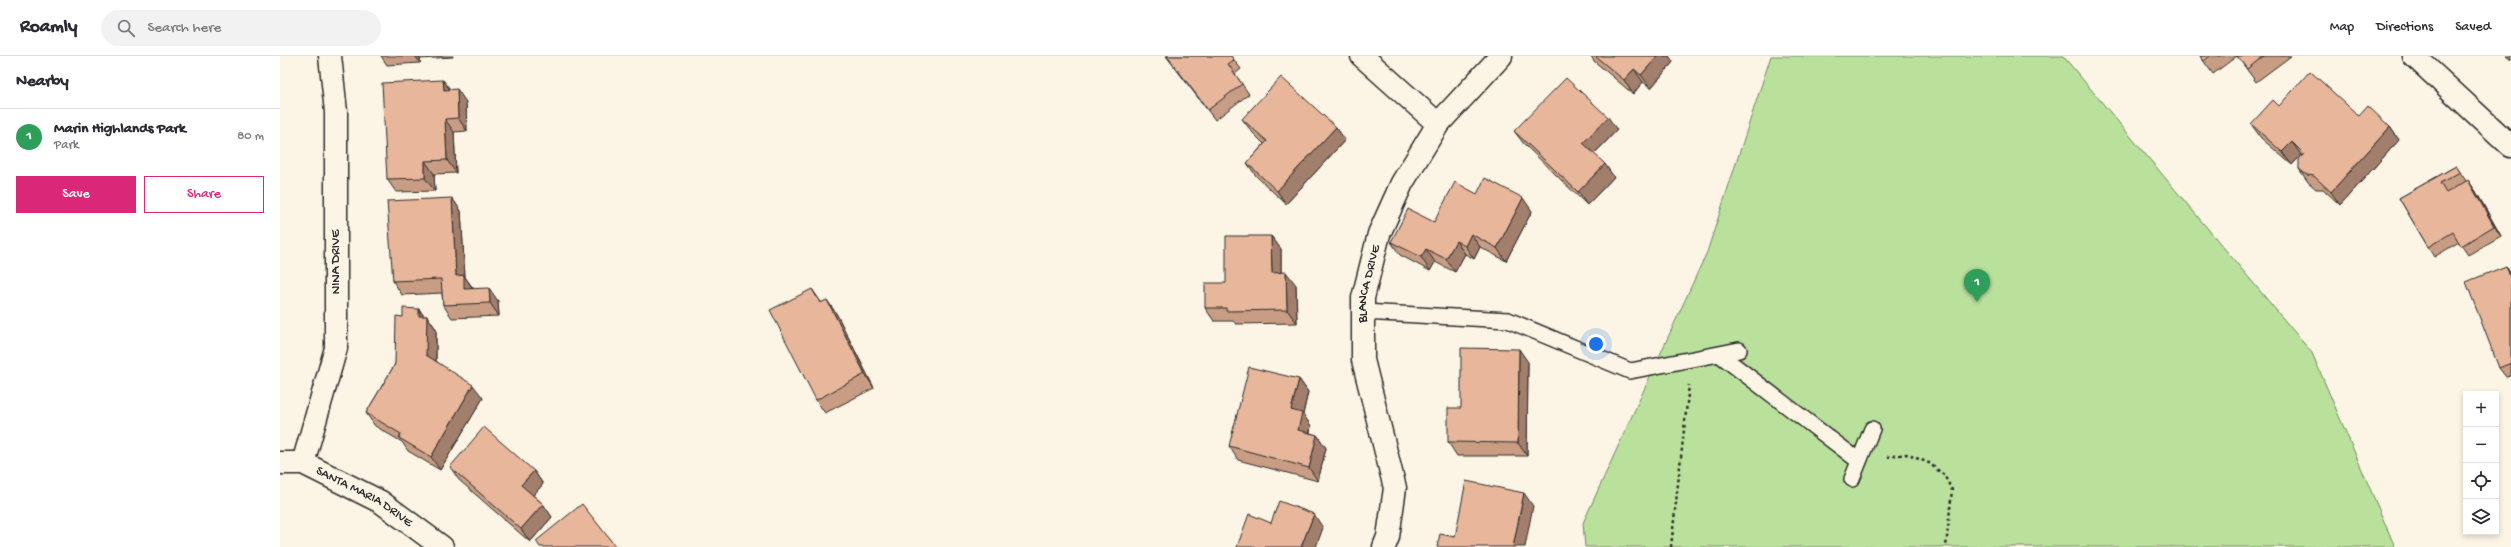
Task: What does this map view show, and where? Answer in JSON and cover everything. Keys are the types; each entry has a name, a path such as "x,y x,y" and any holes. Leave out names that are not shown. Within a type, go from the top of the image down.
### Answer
{"street":[{"name":"NINA DRIVE","path":"303,463 336,348 336,112 330,56"},
{"path":"1362,56 1438,124"},
{"name":"BLANCA DRIVE","path":"1384,547 1388,537 1395,488 1363,360 1363,298 1379,234 1402,184 1438,124 1501,56"},
{"path":"2414,56 2511,146"},
{"name":"SANTA MARIA DRIVE","path":"280,463 303,463 381,502 442,547"}],"lane":[{"path":"1363,312 1508,320 1630,370 1739,350"},
{"path":"1719,354 1859,461"},
{"path":"1852,479 1872,429"}],"path":[{"path":"1671,547 1692,359"},
{"path":"1859,461 1906,454 1929,463 1944,475 1952,490 1946,547"}],"green space":[{"path":"1771,56 2063,56 2312,353 2395,547 1585,547 1583,523 1707,252"}],"building":[{"path":"1167,56 1231,56 1234,60 1228,64 1242,84 1208,110"},
{"path":"1595,56 1658,56 1641,75 1634,69 1624,80"},
{"path":"2200,56 2210,56 2204,61"},
{"path":"2237,56 2264,56 2247,69"},
{"path":"2310,71 2359,116 2368,106 2390,127 2331,192 2314,176 2307,175 2299,169 2299,159 2304,154 2292,142 2282,152 2251,124 2273,100 2279,106"},
{"path":"1281,77 1336,127 1277,191 1247,163 1267,141 1242,119"},
{"path":"1566,78 1608,117 1583,143 1605,164 1578,192 1514,131"},
{"path":"443,80 444,90 457,89 458,118 445,119 447,160 425,161 425,178 387,179 382,83"},
{"path":"2456,166 2460,172 2440,183 2446,193 2468,180 2494,226 2461,246 2453,232 2428,247 2399,198"},
{"path":"1485,178 1523,198 1497,248 1471,234 1465,246 1456,241 1446,259 1426,249 1421,257 1391,242 1408,209 1434,222 1455,182 1477,194"},
{"path":"452,198 456,276 464,275 464,289 489,288 490,303 443,305 441,279 393,281 387,201"},
{"path":"1226,236 1271,236 1272,273 1286,272 1287,310 1226,311 1226,308 1205,308 1205,283 1226,283"},
{"path":"2506,266 2511,279 2511,363 2499,368 2466,282"},
{"path":"812,289 820,303 827,300 865,374 816,400 770,310"},
{"path":"403,308 419,309 419,316 427,316 426,355 473,385 431,457 399,438 401,434 366,413 395,364 396,316 403,317"},
{"path":"1461,348 1519,349 1518,443 1448,442 1448,408 1461,408"},
{"path":"1249,367 1299,379 1291,410 1302,413 1298,430 1317,435 1309,468 1229,446"},
{"path":"484,427 534,471 521,485 543,504 521,529 450,467"},
{"path":"1466,481 1524,493 1513,547 1437,547 1440,534 1455,537"},
{"path":"1279,501 1314,514 1301,547 1237,547 1249,514 1271,523"},
{"path":"582,504 616,547 540,547 536,541"}],"place":[{"name":"Marin Highlands Park","path":"1977,302"}]}
